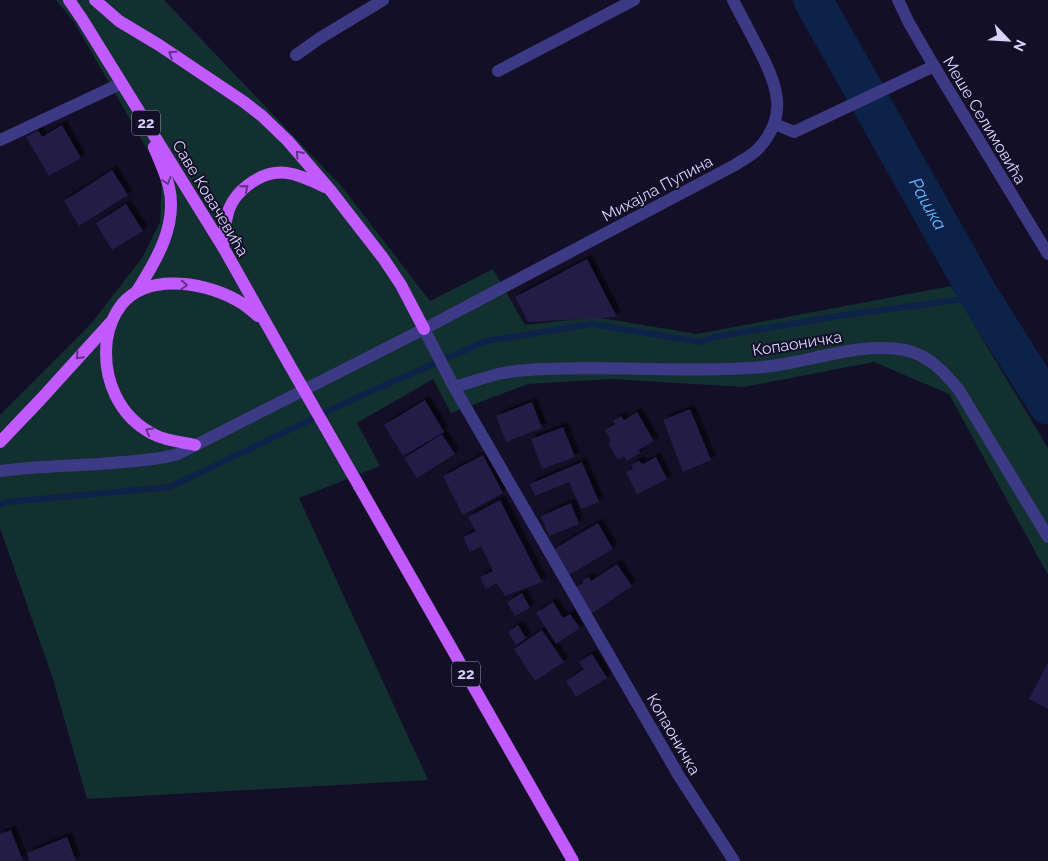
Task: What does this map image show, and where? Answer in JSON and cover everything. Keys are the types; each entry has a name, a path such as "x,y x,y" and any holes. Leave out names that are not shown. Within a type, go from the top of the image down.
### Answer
{"main road":[{"name":"Саве Ковачевића","path":"69,0 223,247 573,861"},
{"path":"95,0 119,21 225,88 262,116 288,140 331,190 383,258 401,286 424,329"},
{"path":"137,292 160,251 166,235 171,203 169,186 144,119"},
{"path":"223,247 226,221 230,207 242,190 262,176 284,172 294,174 331,190"},
{"path":"0,442 112,321 122,304 137,292 162,285 188,284 202,286 243,304 264,320"},
{"path":"112,321 108,334 106,356 108,378 118,401 134,421 154,435 195,445"}],"street":[{"path":"296,55 320,38 383,0"},
{"path":"498,71 634,0"},
{"name":"Михајла Пупина","path":"0,470 142,461 178,454 424,329 735,165 756,151 768,136 775,124 778,103 776,87 768,66 733,0"},
{"name":"Меше Селимовића","path":"898,0 934,66 1048,254"},
{"path":"775,124 794,132 934,66"},
{"path":"0,140 122,83"},
{"name":"Копаоничка","path":"424,329 443,368 679,776 734,861"},
{"name":"Копаоничка","path":"454,387 499,374 544,369 764,366 867,349 906,350 933,362 946,374 958,390 1048,538"}],"green space":[{"path":"56,0 164,0 342,187 430,301 493,269 525,325 595,317 697,334 951,286 1048,448 1048,575 949,394 874,362 744,387 611,379 528,384 451,413 433,379 357,423 380,466 299,498 428,780 87,799 53,679 0,528 0,415 90,325 142,258 160,222 162,175 74,22"}],"building":[{"path":"62,125 81,158 49,176 26,137 38,130 42,137"},
{"path":"112,170 128,195 79,226 64,201"},
{"path":"126,204 143,231 112,250 96,223"},
{"path":"587,259 617,317 528,322 515,297"},
{"path":"425,400 444,432 403,456 384,425"},
{"path":"532,402 542,428 506,442 496,416"},
{"path":"690,409 711,460 683,472 663,420"},
{"path":"637,412 654,441 639,450 640,453 627,461 624,456 618,460 608,443 611,441 605,430 615,424 613,421 621,416 624,420"},
{"path":"563,427 575,457 542,469 531,439"},
{"path":"442,434 455,454 417,478 404,458"},
{"path":"483,455 503,493 463,515 443,476"},
{"path":"656,457 667,479 637,494 626,472 633,469 631,465 639,461 643,464"},
{"path":"582,462 599,502 581,509 569,482 535,496 530,484"},
{"path":"500,500 542,582 505,596 497,583 486,589 480,577 493,571 481,546 470,552 463,537 476,531 468,517"},
{"path":"571,503 579,524 549,536 541,516"},
{"path":"598,523 613,549 569,575 554,549"},
{"path":"617,564 632,586 591,614 575,588 589,577 591,581"},
{"path":"522,593 530,608 515,616 507,602"},
{"path":"553,602 563,618 570,614 580,628 556,644 536,613"},
{"path":"518,625 526,638 516,645 508,632"},
{"path":"542,630 564,662 535,681 514,649"},
{"path":"592,654 607,678 576,697 566,681 584,669 579,662"},
{"path":"1048,662 1048,709 1029,699"},
{"path":"11,830 23,861 0,861 0,834"},
{"path":"67,837 76,861 30,861 27,853"}],"waterway":[{"name":"Рашка","path":"813,0 980,297 1048,405"},
{"path":"832,0 833,36"},
{"path":"0,505 6,502 170,487 360,396 486,341 592,324 700,342 715,337 844,315 980,297"}]}
